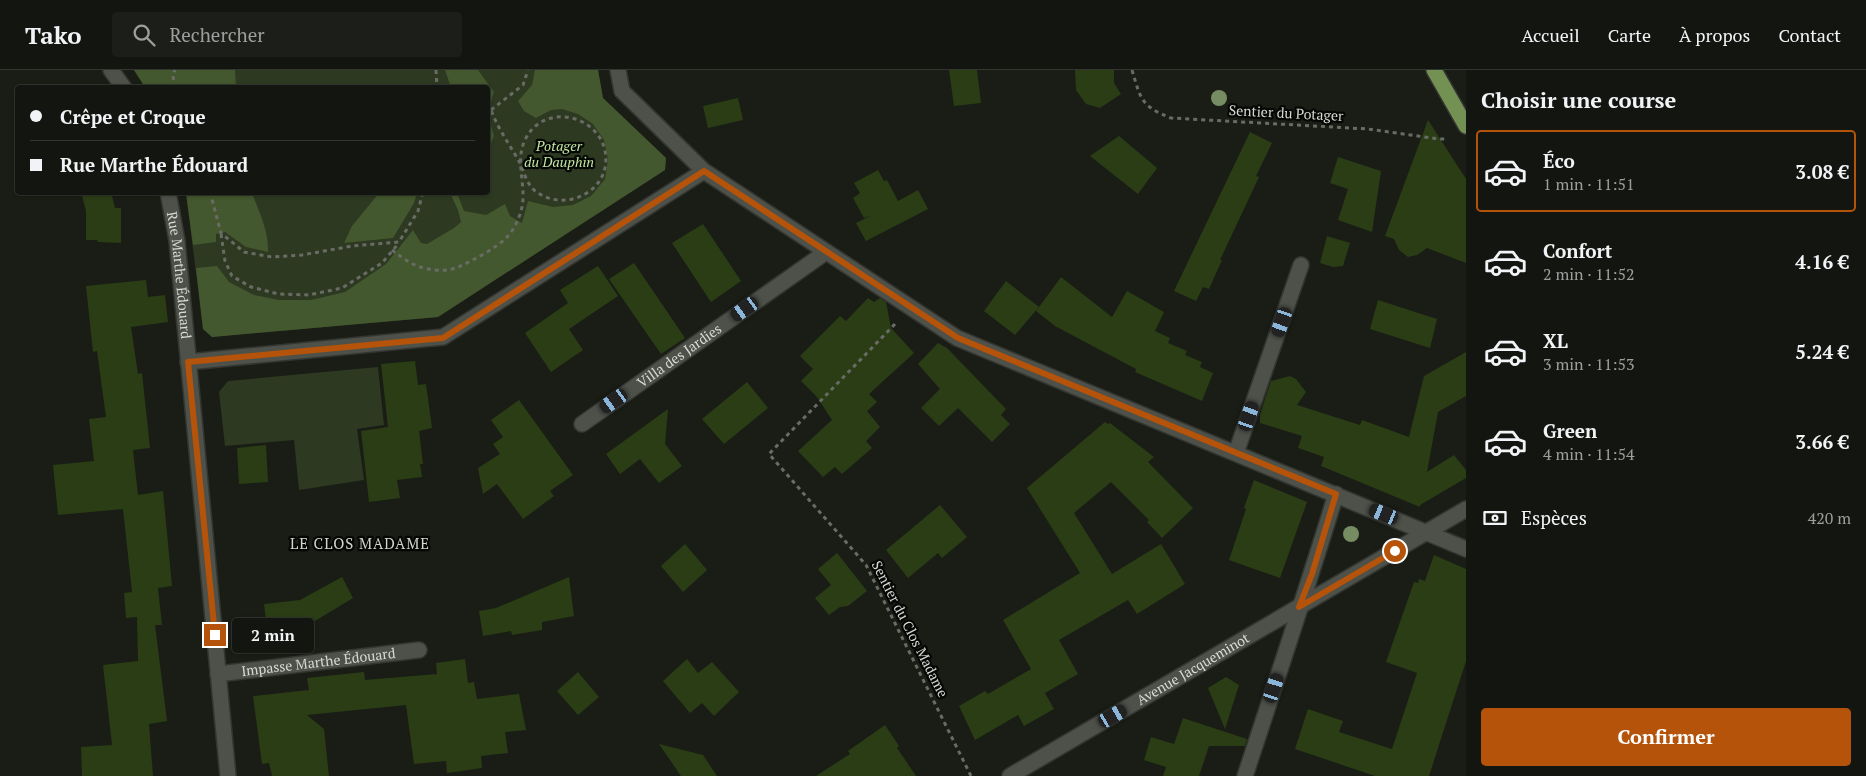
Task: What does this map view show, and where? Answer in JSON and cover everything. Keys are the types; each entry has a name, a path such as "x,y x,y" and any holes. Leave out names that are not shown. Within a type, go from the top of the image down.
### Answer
{"main road":[{"path":"1434,70 1461,132"}],"street":[{"path":"111,70 122,85"},
{"path":"618,70 622,91 704,171 958,338 1466,549"},
{"path":"188,362 443,338 704,171"},
{"name":"Rue Marthe Édouard","path":"169,195 177,241 228,776"},
{"name":"Villa des Jardies","path":"582,424 826,252"},
{"path":"1236,453 1301,265"},
{"path":"1245,776 1292,635 1299,607 1312,574 1336,494"},
{"name":"Avenue Jacqueminot","path":"1010,776 1466,509"},
{"name":"Impasse Marthe Édouard","path":"218,674 419,650"}],"path":[{"path":"174,85 173,75 175,70"},
{"path":"436,70 437,85"},
{"path":"490,109 524,85 528,70"},
{"name":"Sentier du Potager","path":"1132,70 1139,96 1147,106 1153,111 1171,118 1368,129 1439,139 1461,132"},
{"path":"392,250 412,265 428,269 445,270 458,267 498,245 508,236 521,211 523,199 521,165 521,152 525,139 532,128 543,121 569,116 582,120 597,134 605,152 605,165 601,177 593,188 582,196 570,200 556,200 544,196 533,189 525,178 521,165 490,112"},
{"path":"211,195 221,234 225,261 232,276 251,287 278,294 309,295 342,288 382,263 399,242 418,211 422,195"},
{"path":"221,234 244,252 272,256 302,255 352,246 399,242"},
{"name":"Sentier du Clos Madame","path":"911,307 769,454 866,565 971,776"}],"green space":[{"name":"Potager du Dauphin","path":"134,70 598,70 603,98 666,158 665,170 438,317 212,337 203,329 186,195 490,195 490,85 143,85"},
{"path":"134,70 235,70 236,85 144,85"},
{"path":"445,70 478,70 489,85 450,85"},
{"path":"535,70 598,70 603,98 666,158 665,170 438,317 212,337 203,329 196,268 217,266 229,282 254,295 279,300 311,300 345,292 386,264 413,230 421,243 427,244 454,228 461,222 451,195 458,195 464,211 486,215 505,204 510,216 522,223 528,201 553,207 573,205 591,196 605,179 608,160 604,140 593,124 578,114 562,109 551,110 536,118 524,111 518,101 532,85"},
{"path":"490,86 494,92 490,109"},
{"path":"490,119 494,136 490,143"},
{"path":"186,195 253,195 265,229 268,252 246,247 225,232 216,234 216,242 193,245"},
{"path":"377,195 416,195 414,203 393,238 344,243 352,226"},
{"path":"378,367 384,425 357,429 364,480 299,490 294,440 225,446 219,392 228,381"}],"building":[{"path":"949,70 977,70 981,103 954,106"},
{"path":"1075,70 1114,70 1114,83 1121,94 1100,108 1086,104 1076,90"},
{"path":"738,98 743,120 708,128 703,106"},
{"path":"1428,120 1466,179 1466,263 1427,248 1417,255 1408,257 1399,250 1394,239 1385,236"},
{"path":"1250,132 1272,143 1256,176 1259,177 1220,260 1222,260 1209,289 1203,287 1196,301 1174,291"},
{"path":"1119,136 1157,168 1138,194 1090,156"},
{"path":"1338,157 1381,171 1372,232 1338,220 1348,189 1330,183"},
{"path":"878,170 884,181 887,180 898,201 918,190 928,209 866,241 856,223 870,216 864,218 853,198 860,193 854,183"},
{"path":"82,195 112,195 115,208 121,208 121,243 86,240 86,211"},
{"path":"703,224 741,281 711,302 672,243"},
{"path":"1327,236 1350,243 1343,266 1333,267 1320,263"},
{"path":"634,263 685,338 661,354 609,279"},
{"path":"598,266 618,296 569,329 583,350 551,372 525,333 568,303 560,290"},
{"path":"1061,277 1112,317 1127,291 1164,312 1155,331 1170,338 1168,343 1187,351 1185,355 1202,362 1200,367 1213,373 1202,401 1135,372 1136,369 1055,326 1036,311"},
{"path":"146,280 148,297 165,295 168,322 131,327 138,374 142,373 150,448 133,450 138,495 163,491 172,586 158,588 162,625 155,625 167,721 149,724 153,776 82,776 81,747 112,745 103,665 138,661 137,617 126,618 124,593 132,592 123,509 58,515 53,465 94,461 89,419 106,417 97,351 93,352 86,286"},
{"path":"1006,281 1039,307 1015,335 984,311"},
{"path":"868,298 874,302 880,298 886,302 891,328 914,353 869,394 877,402 867,411 880,427 866,441 872,448 842,474 835,467 823,477 798,451 832,420 817,397 801,381 813,369 800,356 840,316 846,321"},
{"path":"1378,300 1437,319 1430,348 1370,329"},
{"path":"938,343 947,348 1006,409 1001,415 1010,424 992,442 958,408 939,426 921,408 940,389 918,364"},
{"path":"1466,352 1466,396 1438,412 1427,472 1454,455 1466,470 1466,478 1420,505 1420,507 1321,466 1324,457 1298,448 1302,436 1260,423 1260,414 1271,381 1290,376 1296,379 1306,392 1297,405 1360,425 1362,420 1409,437 1424,376"},
{"path":"415,361 418,385 426,384 432,428 419,431 423,464 420,464 422,477 397,480 400,498 369,502 361,431 388,427 381,364"},
{"path":"747,382 768,408 724,444 702,419"},
{"path":"519,400 573,475 550,491 554,496 523,519 497,484 483,494 478,468 500,454 493,444 503,437 491,420"},
{"path":"668,409 665,444 682,466 659,483 640,459 620,474 606,454"},
{"path":"1105,422 1110,423 1154,457 1148,462 1193,508 1162,538 1147,522 1149,520 1111,482 1074,513 1112,574 1161,544 1185,584 1137,614 1128,600 1059,640 1078,674 1045,693 1054,709 1024,726 1018,715 975,740 959,706 985,691 988,694 1031,669 1003,620 1080,573 1027,488"},
{"path":"266,445 268,482 239,484 237,448"},
{"path":"1254,480 1307,502 1280,578 1229,560"},
{"path":"940,505 967,537 942,558 938,553 908,578 886,550"},
{"path":"685,544 707,570 683,592 661,566"},
{"path":"837,553 867,591 848,606 840,607 829,615 815,598 831,585 818,569"},
{"path":"1434,555 1466,569 1466,661 1429,776 1375,776 1295,749 1308,709 1343,721 1339,732 1392,749 1417,673 1386,662 1414,582 1418,583 1419,579 1425,581"},
{"path":"342,577 353,598 310,624 311,633 268,638 264,604 300,600"},
{"path":"569,577 574,616 542,622 542,630 512,635 511,631 483,636 479,611 496,608"},
{"path":"465,659 468,683 474,682 477,699 519,694 526,730 505,732 508,753 481,756 482,768 447,773 446,761 414,764 406,705 307,715 324,729 329,776 272,776 269,763 262,764 253,696 309,690 307,678 364,672 365,680 437,674 436,663"},
{"path":"687,659 698,673 712,662 739,692 714,716 702,703 690,713 663,681"},
{"path":"578,672 599,697 578,715 557,691"},
{"path":"1226,677 1239,685 1225,729 1208,688"},
{"path":"1183,718 1247,739 1245,746 1209,746 1199,776 1163,776 1166,767 1144,760 1151,737 1174,744"},
{"path":"885,725 899,746 897,748 916,776 816,776 850,754 848,751"},
{"path":"659,744 703,755 717,776 681,776"}],"district":[{"name":"LE CLOS MADAME","path":"360,544"}],"route":[{"path":"215,635 188,362 443,338 704,171 958,338 1336,494 1312,574 1299,607 1395,551"}]}
